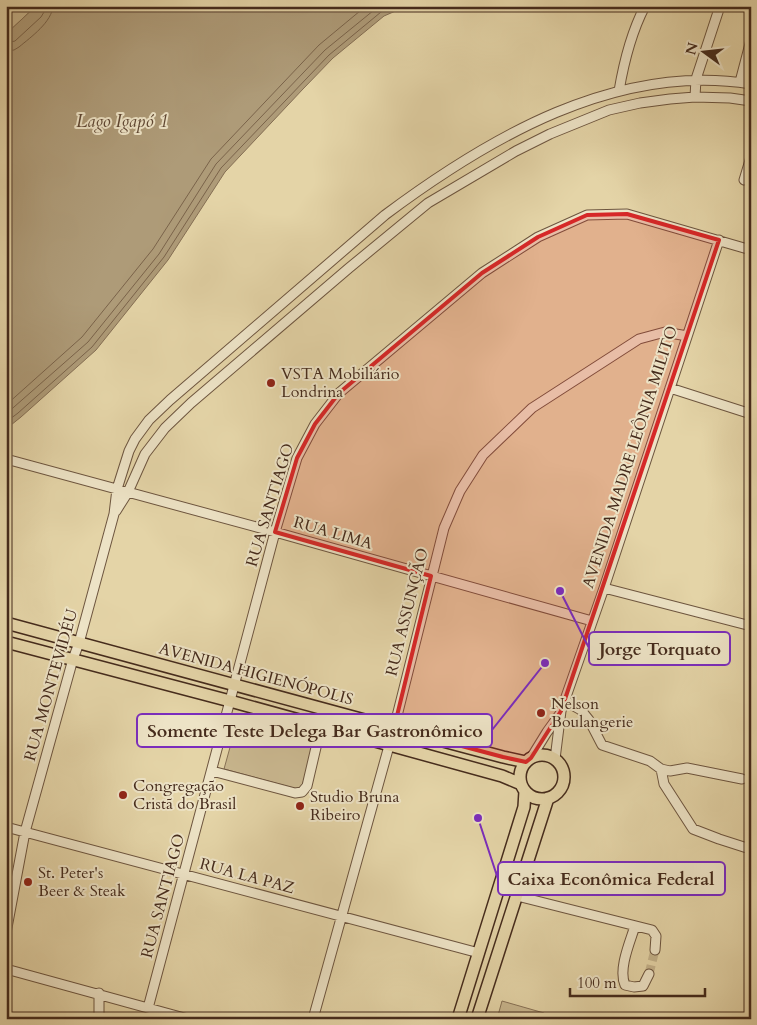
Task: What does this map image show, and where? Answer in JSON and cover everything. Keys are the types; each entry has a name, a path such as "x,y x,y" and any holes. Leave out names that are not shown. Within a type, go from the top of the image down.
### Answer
{"main road":[{"name":"AVENIDA HIGIENÓPOLIS","path":"6,623 503,757 528,760"},
{"name":"AVENIDA HIGIENÓPOLIS","path":"6,642 502,776 523,788"},
{"path":"458,1019 524,807 520,772 522,766 528,760 543,754 555,759 560,764 563,770 563,784 554,795 542,799 536,798 523,788"},
{"path":"477,1019 548,798"}],"street":[{"path":"619,91 629,45 645,6"},
{"path":"695,97 696,79 720,6"},
{"path":"740,82 751,40"},
{"name":"RUA MONTEVIDÉU","path":"6,933 25,832 114,514 117,489 130,448 149,420 385,216 420,189 512,133 571,106 639,86 696,79 751,84"},
{"name":"RUA MONTEVIDÉU","path":"114,514 128,492 145,454 165,428 191,403 428,203 516,151 550,134 609,110 640,103 695,97 751,100"},
{"path":"477,153 485,169"},
{"path":"744,180 751,158"},
{"name":"RUA SANTIAGO","path":"148,1008 297,458 315,424 339,393 482,273 538,237 587,215 627,214 751,250"},
{"name":"AVENIDA MADRE LEÔNIA MILITO","path":"555,759 561,712 720,240"},
{"path":"290,297 301,309"},
{"name":"RUA ASSUNÇÃO","path":"313,1019 394,728 444,528 460,491 482,455 532,408 639,339 665,332 687,336"},
{"path":"670,388 751,414"},
{"path":"130,448 136,454 145,454"},
{"name":"RUA LIMA","path":"6,459 276,532 592,621"},
{"path":"604,588 751,626"},
{"path":"565,701 581,710 589,720 602,745 650,761 661,769 670,771 687,768 742,779"},
{"name":"AVENIDA MADRE LEÔNIA MILITO","path":"528,760 561,712"},
{"path":"212,771 294,793 302,792 307,786 321,726"},
{"path":"661,769 664,784 693,829 747,848"},
{"name":"RUA LA PAZ","path":"6,827 479,953"},
{"path":"516,896 652,930 656,936 655,950"},
{"path":"635,926 624,961 623,979 625,985 643,986 649,974"},
{"path":"6,969 188,1019"},
{"path":"99,994 99,1019"}],"highlighted area":[{"path":"627,214 719,240 561,711 531,758 526,762 394,728 431,576 275,532 297,458 315,424 339,393 482,273 538,237 587,215"}],"shaded area":[{"path":"6,6 36,6 6,34"},
{"path":"239,715 316,736 301,790 224,769"},
{"path":"502,1001 544,1013 542,1019 497,1019"}],"water":[{"name":"Lago Igapó 1","path":"36,6 407,6 384,16 333,58 303,89 225,172 168,260 96,350 6,429 6,34"}],"tunnel":[{"path":"649,974 655,950"}],"place":[{"name":"VSTA Mobiliário Londrina","path":"271,383"},
{"name":"Jorge Torquato","path":"560,591"},
{"name":"Somente Teste Delega Bar Gastronômico","path":"545,663"},
{"name":"Nelson Boulangerie","path":"541,713"},
{"name":"Congregação Cristã do Brasil","path":"123,795"},
{"name":"Studio Bruna Ribeiro","path":"300,806"},
{"name":"Caixa Econômica Federal","path":"478,818"},
{"name":"St. Peter's Beer & Steak","path":"28,882"}]}
